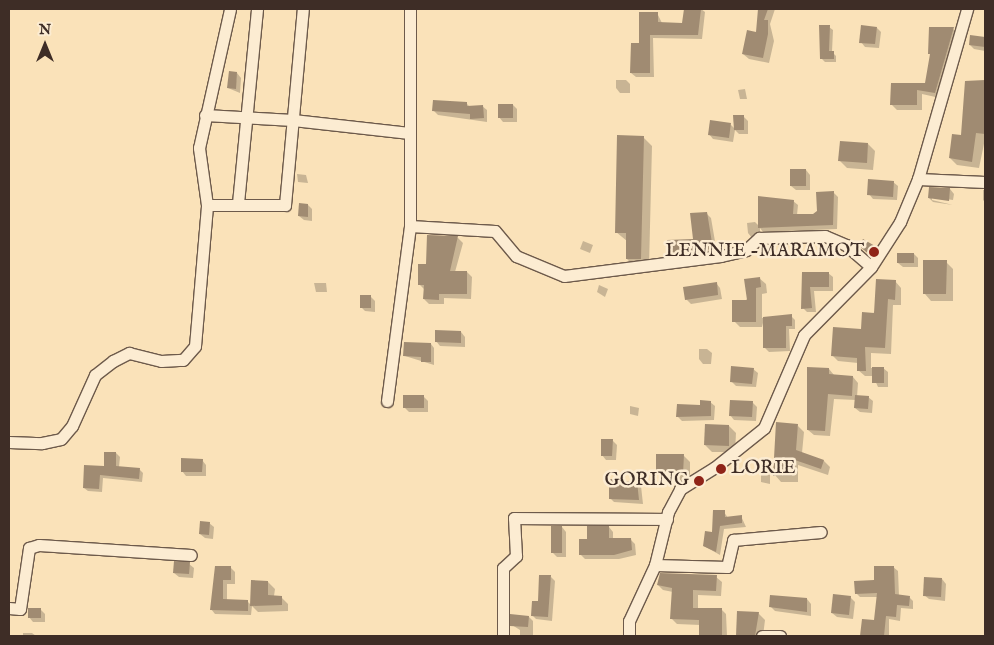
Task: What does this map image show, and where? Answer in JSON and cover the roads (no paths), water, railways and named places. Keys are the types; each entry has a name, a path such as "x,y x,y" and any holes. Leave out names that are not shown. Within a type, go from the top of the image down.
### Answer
{"street":[{"path":"9,442 42,442 61,439 72,426 95,375 113,361 129,353 161,361 183,360 195,346 200,313 207,205 199,148 230,9"},
{"path":"238,203 257,9"},
{"path":"207,205 238,203 285,205 303,9"},
{"path":"387,401 410,226 410,9"},
{"path":"629,636 629,621 655,565 667,519 680,489 714,468 764,428 782,394 804,335 871,267 900,222 918,179 967,9"},
{"path":"205,115 293,120 409,133"},
{"path":"918,179 985,182"},
{"path":"410,226 495,232 516,256 564,276 721,256 746,250 759,238 825,236 846,245 871,267"},
{"path":"503,636 503,568 516,556 514,518 667,519"},
{"path":"655,565 727,567 734,540 821,532"},
{"path":"9,608 20,609 30,548 39,545 192,555"},
{"path":"762,636 780,636"}],"place":[{"name":"LENNIE -MARAMOT","path":"874,252"},
{"name":"LORIE","path":"721,469"},
{"name":"GORING","path":"699,481"}]}
